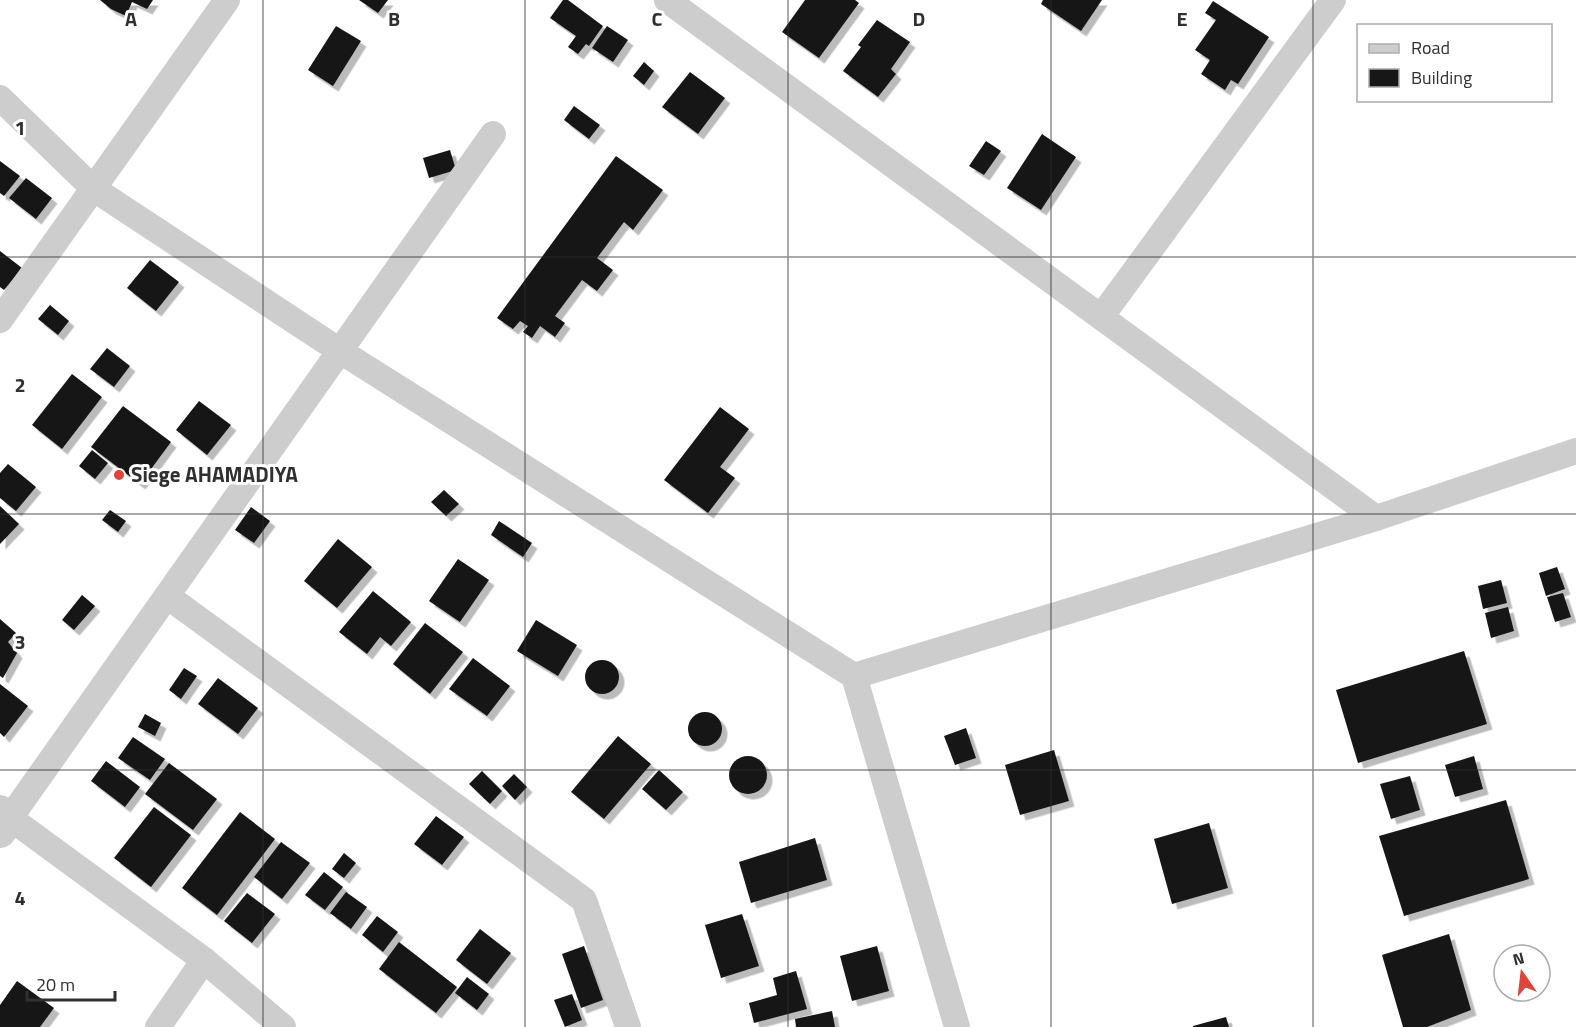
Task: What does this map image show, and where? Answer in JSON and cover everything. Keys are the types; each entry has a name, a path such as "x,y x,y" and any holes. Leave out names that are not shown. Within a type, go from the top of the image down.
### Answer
{"street":[{"path":"0,320 227,0"},
{"path":"667,0 1376,518"},
{"path":"1101,317 1333,0"},
{"path":"0,98 94,189 340,351 854,676 957,1027"},
{"path":"283,1027 204,960 3,821 167,596 492,134"},
{"path":"854,676 1376,518 1576,451"},
{"path":"167,596 584,900 628,1027"},
{"path":"158,1027 204,960"}],"building":[{"path":"100,0 153,0 147,9 132,2 126,16 111,9"},
{"path":"359,0 388,0 378,13"},
{"path":"563,0 568,0 603,26 589,46 586,44 578,54 568,47 576,36 550,18"},
{"path":"805,0 855,0 859,3 819,58 782,32"},
{"path":"1043,0 1102,0 1081,31 1041,4"},
{"path":"1213,1 1269,37 1238,84 1231,80 1225,90 1201,74 1210,60 1195,50 1216,20 1205,13"},
{"path":"877,20 910,42 891,69 896,74 878,97 843,71 861,47 858,45"},
{"path":"336,26 361,41 333,86 308,70"},
{"path":"607,26 628,40 613,62 592,48"},
{"path":"644,62 654,71 644,85 633,76"},
{"path":"690,72 725,98 698,134 662,107"},
{"path":"574,106 600,125 589,139 564,120"},
{"path":"1042,134 1076,157 1041,210 1007,188"},
{"path":"986,141 1001,151 984,175 969,166"},
{"path":"450,150 456,170 429,178 423,158"},
{"path":"616,156 663,190 633,230 624,222 597,258 613,270 597,291 582,280 555,316 565,323 555,337 540,326 532,338 523,332 528,326 520,321 513,329 497,318"},
{"path":"0,161 20,176 4,196 0,193"},
{"path":"26,178 52,198 36,219 9,198"},
{"path":"0,251 22,268 4,290 0,287"},
{"path":"150,260 179,282 156,311 127,288"},
{"path":"50,305 69,321 58,335 38,319"},
{"path":"107,348 130,366 114,387 90,369"},
{"path":"72,374 102,397 62,449 32,425"},
{"path":"199,401 231,425 207,455 176,430"},
{"path":"123,406 171,442 140,484 91,447"},
{"path":"720,407 749,429 720,467 735,478 708,513 664,480"},
{"path":"92,450 108,463 95,479 79,466"},
{"path":"8,464 36,487 16,511 0,498 0,473"},
{"path":"444,490 459,504 446,516 431,502"},
{"path":"0,506 19,524 0,544"},
{"path":"251,507 270,521 254,543 235,530"},
{"path":"110,510 126,521 118,532 102,520"},
{"path":"499,521 532,543 523,557 491,535"},
{"path":"338,539 372,567 337,608 304,581"},
{"path":"458,559 489,580 460,622 429,601"},
{"path":"1557,567 1565,589 1546,596 1539,573"},
{"path":"1501,580 1507,603 1483,609 1478,586"},
{"path":"373,591 411,622 391,646 380,637 367,654 339,632"},
{"path":"1563,593 1571,617 1555,622 1547,597"},
{"path":"82,595 95,606 74,630 62,620"},
{"path":"1508,607 1514,631 1491,638 1485,613"},
{"path":"0,619 16,633 8,642 17,653 3,678 0,676"},
{"path":"536,620 577,645 558,676 517,651"},
{"path":"425,623 463,652 430,694 393,664"},
{"path":"1464,651 1487,724 1358,763 1336,690"},
{"path":"473,658 510,686 487,716 449,689"},
{"path":"602,660 614,665 619,677 614,689 602,694 590,689 585,677 590,665"},
{"path":"184,668 197,676 181,699 169,690"},
{"path":"218,678 258,708 238,734 198,704"},
{"path":"0,684 28,706 4,737 0,733"},
{"path":"705,712 717,717 722,729 717,741 705,746 693,741 688,729 693,717"},
{"path":"145,714 161,723 155,736 138,727"},
{"path":"966,728 976,758 955,765 944,736"},
{"path":"618,736 651,764 604,819 571,792"},
{"path":"133,737 165,759 150,780 118,758"},
{"path":"1054,750 1069,801 1020,815 1005,765"},
{"path":"748,756 762,761 767,775 762,789 748,794 734,789 729,775 734,761"},
{"path":"1474,756 1483,789 1455,797 1445,765"},
{"path":"106,761 140,787 125,807 91,781"},
{"path":"169,763 217,799 193,830 145,794"},
{"path":"659,770 683,792 666,810 642,789"},
{"path":"482,771 502,791 490,804 469,784"},
{"path":"514,774 527,787 515,800 502,786"},
{"path":"1410,776 1420,810 1391,819 1380,784"},
{"path":"1506,800 1529,879 1404,916 1379,836"},
{"path":"154,807 191,835 151,887 114,858"},
{"path":"240,812 275,839 217,915 182,888"},
{"path":"436,816 464,837 442,865 414,844"},
{"path":"1209,823 1228,888 1172,904 1154,839"},
{"path":"815,838 827,880 751,903 739,862"},
{"path":"281,842 310,863 282,899 254,877"},
{"path":"344,853 356,863 344,878 332,869"},
{"path":"324,872 343,887 325,910 305,895"},
{"path":"346,892 367,907 351,929 330,913"},
{"path":"247,893 275,914 252,943 224,921"},
{"path":"742,914 759,966 721,978 705,925"},
{"path":"377,916 398,932 383,952 362,935"},
{"path":"480,929 511,953 487,984 456,960"},
{"path":"1449,934 1471,1010 1427,1027 1403,1027 1382,955"},
{"path":"399,942 457,987 436,1013 379,969"},
{"path":"584,946 603,1000 581,1008 562,954"},
{"path":"877,946 889,991 852,1001 840,956"},
{"path":"796,971 807,1009 754,1023 749,1003 777,995 773,978"},
{"path":"467,977 489,994 477,1010 455,993"},
{"path":"17,981 54,1008 40,1027 0,1027 0,1005"},
{"path":"572,994 582,1020 565,1027 554,1000"},
{"path":"832,1011 835,1027 796,1027 795,1019"},
{"path":"1226,1017 1229,1027 1193,1027 1193,1026"}],"place":[{"name":"Siege AHAMADIYA","path":"119,475"}]}
